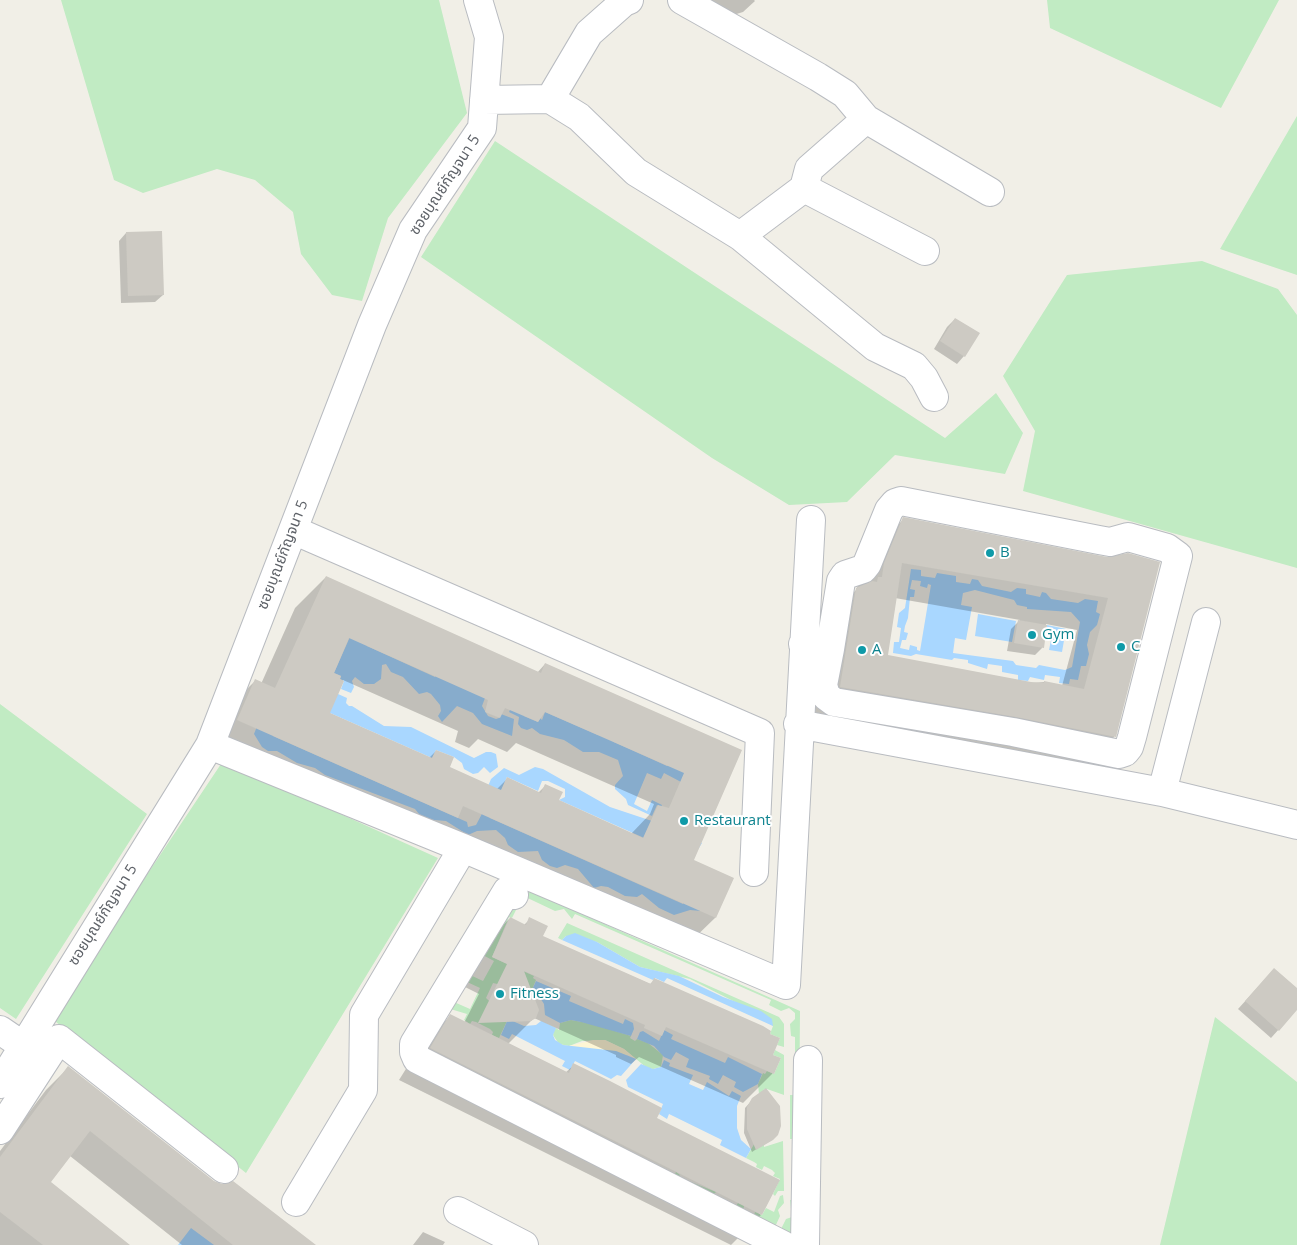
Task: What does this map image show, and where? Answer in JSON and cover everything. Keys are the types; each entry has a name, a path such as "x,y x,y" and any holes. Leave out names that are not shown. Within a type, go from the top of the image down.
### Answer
{"street":[{"name":"ซอยบุณย์กัญจนา 5","path":"0,1084 22,1045 210,745 372,325 413,230 482,128 489,37 478,0"},
{"path":"550,99 589,33 629,0"},
{"path":"682,0 845,94 866,119 990,192"},
{"path":"484,100 550,99 579,117 636,172 740,236 875,347 914,366 924,378 934,397"},
{"path":"740,236 804,188 809,169 866,119"},
{"path":"804,188 925,251"},
{"path":"901,500 1110,542 1128,537 1167,548 1178,556 1129,747 1125,752 1118,754 1014,732 834,702 826,696 823,685 830,649 841,581 845,575 862,569 867,564 889,510 901,500"},
{"path":"210,745 463,848 512,886 786,985 798,724 811,520"},
{"path":"293,530 760,733 754,872"},
{"path":"1162,792 1206,622"},
{"path":"803,644 830,649"},
{"path":"798,724 1162,792 1297,824"},
{"path":"296,1202 363,1090 364,1015 463,848"},
{"path":"512,886 414,1044 417,1060 783,1245"},
{"path":"0,1030 22,1045"},
{"path":"0,1130 59,1039 224,1169"},
{"path":"805,1245 808,1060"},
{"path":"458,1212 524,1245"}],"green space":[{"path":"61,0 439,0 467,113 388,218 362,301 332,295 301,254 293,212 255,180 217,169 143,193 114,180"},
{"path":"1047,0 1279,0 1221,108 1050,28"},
{"path":"1297,116 1297,275 1220,249"},
{"path":"495,141 945,438 996,393 1023,433 1005,474 895,455 847,502 789,505 712,458 421,257"},
{"path":"1202,261 1278,289 1297,315 1297,568 1023,491 1035,431 1003,376 1067,275"},
{"path":"0,704 147,814 16,1019 0,1008"},
{"path":"223,761 438,858 246,1173 51,1018"},
{"path":"519,886 800,1011 798,1238 780,1231 786,1219 792,1217 790,1200 795,1200 794,1139 790,1139 790,1095 795,1095 795,1037 791,1036 790,1024 795,1019 795,1013 789,1008 781,1011 769,1005 771,1000 575,914 572,919 564,909 555,911 517,893"},
{"path":"512,899 520,902 512,918 509,917 492,957 534,976 533,978 536,980 531,992 493,983 486,998 508,1019 499,1038 492,1035 493,1032 490,1029 476,1022 472,1021 470,1024 464,1020 467,1014 447,1008 454,1002 470,1009 480,988 465,981 468,974 483,981 494,961 479,953"},
{"path":"567,923 779,1017 784,1024 784,1047 777,1045 780,1038 770,1034 773,1026 735,1002 690,979 640,967 597,942 566,936 562,940 558,938"},
{"path":"1215,1017 1297,1082 1297,1245 1160,1245"},
{"path":"571,1020 593,1024 631,1036 630,1038 635,1041 637,1039 648,1043 663,1055 661,1067 647,1068 624,1049 605,1040 582,1041 569,1046 559,1044 553,1035 554,1031 556,1028 559,1030 560,1023"},
{"path":"775,1050 784,1055 784,1095 767,1089 764,1089 763,1093 759,1094 758,1084 763,1073 765,1074 767,1071 774,1074 781,1058 773,1055"},
{"path":"756,1141 764,1143 764,1147 783,1141 784,1191 778,1191 775,1196 773,1194 780,1179 773,1176 775,1173 772,1170 764,1166 762,1170 756,1167 757,1164 746,1158"},
{"path":"676,1172 680,1175 679,1177 716,1192 714,1194 733,1205 736,1206 738,1203 744,1206 743,1210 754,1215 755,1212 762,1215 766,1208 774,1212 780,1196 783,1195 784,1203 778,1210 780,1216 775,1227 672,1179"}],"sand":[{"path":"593,1040 605,1040 624,1049 636,1059 628,1055 569,1046"}],"water":[{"path":"911,569 921,570 921,576 935,578 937,573 956,576 956,582 970,584 972,579 978,580 982,586 1011,592 1017,588 1026,589 1026,594 1040,597 1042,592 1046,593 1051,599 1078,603 1085,599 1098,601 1096,612 1100,614 1097,625 1090,632 1087,645 1089,654 1086,666 1081,666 1078,680 1070,679 1069,684 1059,683 1060,677 1045,675 1044,680 1030,677 1028,681 1018,680 1018,675 1002,672 1002,666 988,664 987,669 968,663 968,660 893,653 894,642 899,642 901,628 897,627 899,613 905,608","holes":["912,580 921,581 920,586 927,588 928,584 931,585 920,651 917,650 917,647 910,645 909,650 900,648 902,640 906,640 908,633 904,632 908,618 910,597 914,597 915,590 910,589","975,590 1014,600 1017,605 1027,607 1027,609 1071,612 1080,622 1072,667 1065,670 1039,665 1036,668 1016,665 1013,661 953,653 955,638 966,640 972,607 961,605 963,593"]},
{"path":"978,614 1016,621 1012,642 975,636"},
{"path":"357,621 367,646 435,677 444,660 485,698 482,706 488,716 496,719 501,714 514,719 512,736 482,724 473,713 457,706 442,722 438,716 441,711 440,705 431,694 427,692 419,694 403,677 391,672 386,664 382,665 381,679 374,684 364,684 355,677 352,681 354,687 351,693 341,689 344,681 340,679 341,676 334,673"},
{"path":"1047,625 1066,629 1062,652 1049,650 1052,635 1046,634"},
{"path":"523,681 524,716 538,722 540,718 542,720 545,712 598,735 606,717 614,742 667,766 692,755 681,782 664,773 661,779 647,773 634,804 647,811 652,800 662,805 661,807 657,805 652,816 628,805 626,799 615,789 615,785 623,776 618,760 599,752 583,752 564,740 540,734 532,728 527,730 521,728 518,724 519,717 509,712"},
{"path":"338,694 347,698 346,703 349,706 384,726 411,727 474,758 486,752 496,754 498,767 490,773 484,767 478,773 473,774 464,769 462,763 454,757 436,750 432,758 312,705"},
{"path":"263,711 273,736 467,822 468,827 476,825 485,808 490,818 683,904 691,886 708,894 701,911 690,910 674,915 659,908 642,894 637,897 625,896 608,887 594,888 578,869 565,865 557,868 550,866 542,860 538,851 518,852 508,845 505,838 496,830 477,831 468,835 446,821 423,819 415,809 325,775 315,768 297,763 277,751 268,751 262,747 254,734"},
{"path":"535,767 543,769 610,807 655,822 702,843 694,856 671,850 559,800 565,797 565,789 548,781 542,781 538,791 507,777 499,796 486,791 491,779 504,768 519,775"},
{"path":"575,933 597,942 640,967 679,976 723,997 761,1011 772,1019 773,1026 667,978 664,982 655,978 653,980 562,940 566,936"},
{"path":"536,981 571,996 569,1001 623,1024 625,1019 633,1023 634,1029 631,1036 571,1020 560,1023 545,1015 544,1004 539,996 531,992"},
{"path":"508,1019 524,1026 536,1025 541,1021 556,1028 553,1035 555,1040 563,1045 616,1051 636,1059 621,1076 617,1075 611,1079 575,1061 570,1070 562,1066 565,1061 512,1034 509,1039 501,1035"},
{"path":"664,1030 673,1035 671,1039 725,1063 728,1057 762,1074 758,1084 743,1092 734,1087 736,1082 723,1075 718,1084 709,1079 710,1076 686,1067 689,1059 676,1052 671,1060 664,1057 654,1046 637,1039 640,1032 643,1031 659,1041"},
{"path":"664,1060 670,1063 669,1066 693,1075 689,1084 703,1090 707,1082 729,1096 732,1091 741,1096 737,1106 737,1128 741,1140 751,1149 746,1158 720,1145 722,1140 669,1114 667,1119 659,1114 663,1104 628,1087 626,1080 641,1064 653,1069 661,1067"},
{"path":"191,1228 214,1245 178,1245"}],"building":[{"path":"162,231 164,295 128,296 126,232"},
{"path":"955,318 980,333 965,357 940,341"},
{"path":"903,517 1107,557 1128,553 1160,562 1116,737 1016,717 840,687 856,588 872,581 877,582 878,577 882,577 884,563","holes":["902,563 1108,598 1084,689 1044,681 1044,683 1031,682 888,655"]},
{"path":"326,576 541,673 545,663 742,750 694,860 734,878 716,918 463,806 458,818 237,720 255,679 275,688","holes":["349,638 488,700 485,712 500,718 505,708 538,722 545,712 684,773 669,808 658,805 643,838 559,800 563,792 545,784 541,793 507,777 501,790 450,767 454,757 436,750 432,758 330,713 344,681 340,679 341,676 334,673"]},
{"name":"Gym","path":"1018,620 1047,625 1044,648 1014,643"},
{"path":"510,917 526,925 529,917 548,926 543,936 651,984 654,978 763,1026 771,1031 770,1034 780,1038 773,1055 781,1058 774,1074 666,1027 662,1036 644,1028 645,1025 524,971 539,1010 536,1018 531,1021 478,1023 507,964 492,957"},
{"path":"1274,968 1297,988 1297,1010 1279,1031 1245,1001"},
{"path":"450,1014 569,1073 573,1063 610,1081 662,1108 657,1118 780,1180 762,1215 430,1048"},
{"path":"68,1066 214,1181 222,1184 233,1181 316,1245 233,1245 90,1131 51,1182 130,1245 43,1245 0,1212 0,1157"},
{"path":"766,1088 780,1106 781,1126 778,1135 773,1140 756,1150 747,1129 747,1107 752,1098"}],"place":[{"name":"B","path":"990,553"},
{"name":"Gym","path":"1032,635"},
{"name":"C","path":"1121,647"},
{"name":"A","path":"862,650"},
{"name":"Restaurant","path":"684,821"},
{"name":"Fitness","path":"500,994"}]}
